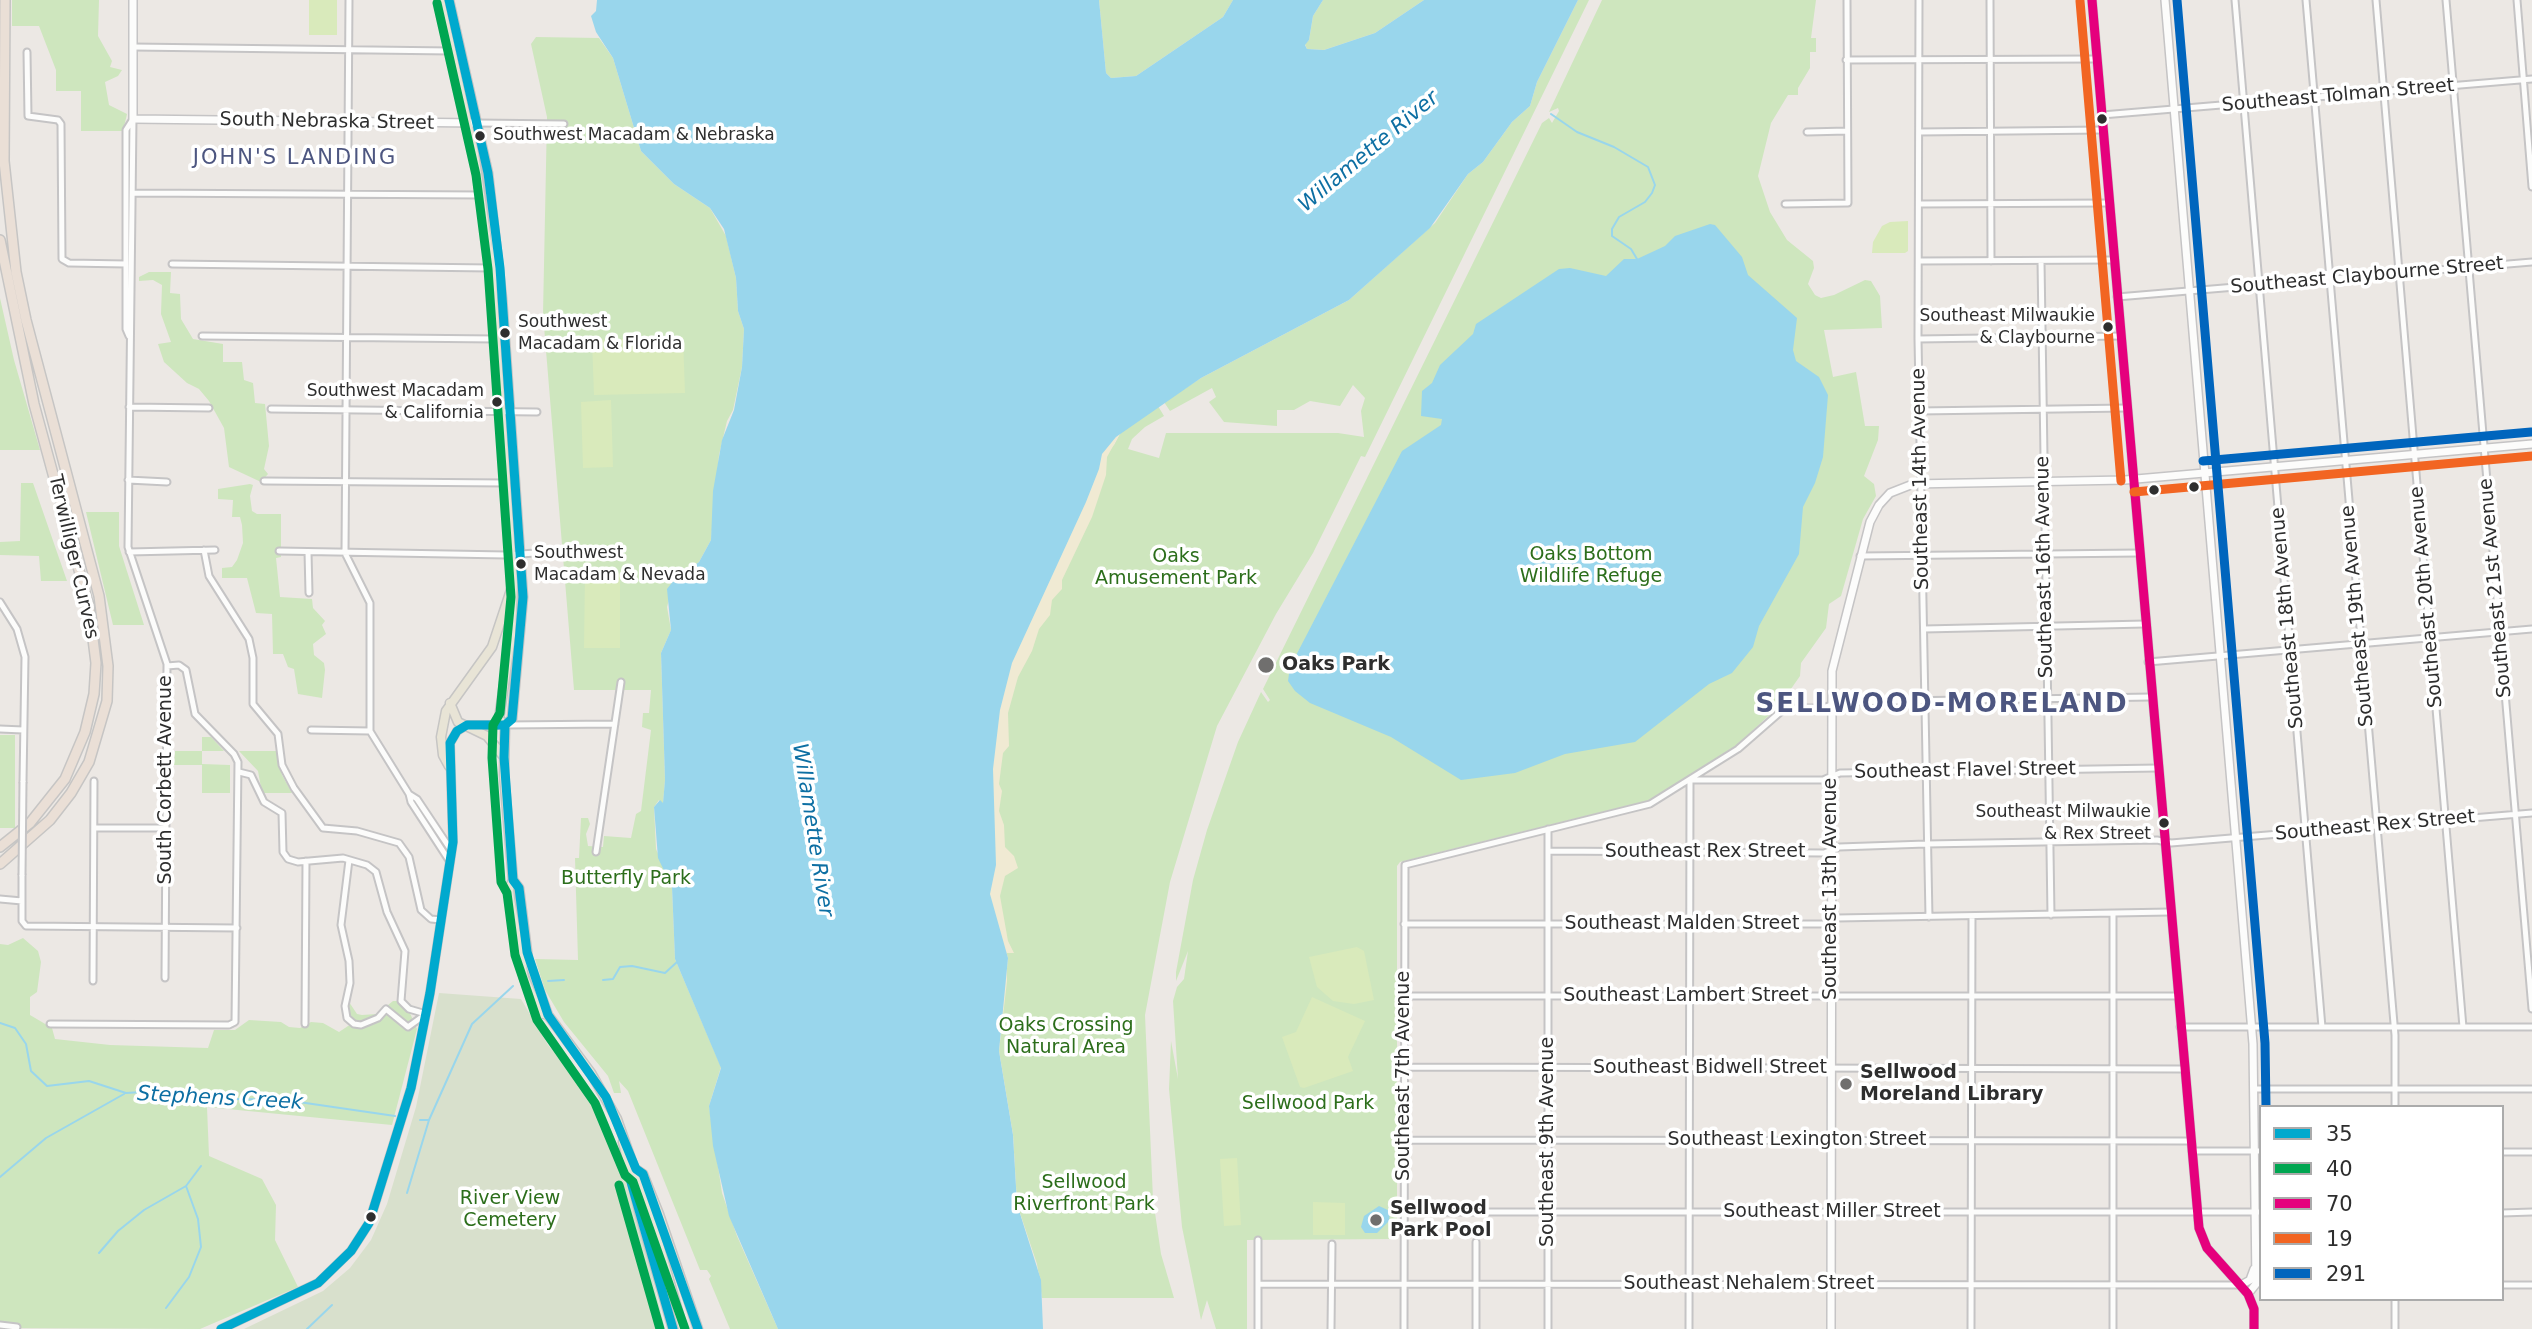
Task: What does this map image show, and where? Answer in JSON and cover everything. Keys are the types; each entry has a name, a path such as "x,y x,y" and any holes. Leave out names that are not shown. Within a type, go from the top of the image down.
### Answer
{"highway":[{"name":"Terwilliger Curves","path":"0,864 29,842 71,793 89,762 107,701 105,624 26,320 12,245 4,161 5,0"},
{"name":"Terwilliger Curves","path":"0,240 34,404 89,607 96,663 94,694 85,732 65,779 30,823 0,847"}],"main road":[{"path":"440,0 488,173 506,412 506,483 513,584 510,636 499,719 505,725 504,757 513,880 509,889 519,957 534,1003 540,1013 548,1015"},
{"path":"449,0 495,268 496,339 522,553 522,635 512,719 505,725"},
{"path":"449,766 443,755 442,727 450,703 477,673 492,647 513,584"},
{"path":"450,703 458,722 491,739 504,757"},
{"path":"513,880 519,888 529,964 548,1015 606,1097 623,1135 636,1169 683,1329"},
{"path":"519,957 529,964"},
{"path":"623,1135 622,1147 673,1329"},
{"path":"636,1169 643,1174 698,1329"}],"street":[{"name":"South Corbett Avenue","path":"133,0 134,193 132,330 129,336 129,552 167,666 165,978"},
{"path":"349,0 345,552 370,603 370,731 450,862"},
{"path":"1785,204 1848,203 1847,0"},
{"name":"Southeast 14th Avenue","path":"1919,0 1919,411 1929,917"},
{"path":"1990,0 1991,261"},
{"path":"2092,0 2197,1212 2203,1243 2248,1294 2254,1309 2254,1329"},
{"path":"2165,0 2252,1027 2258,1212 2254,1269 2250,1280 2241,1284"},
{"name":"Southeast 18th Avenue","path":"2235,0 2322,1027"},
{"name":"Southeast 19th Avenue","path":"2306,0 2394,1027 2395,1105"},
{"name":"Southeast 20th Avenue","path":"2376,0 2463,1027"},
{"name":"Southeast 21st Avenue","path":"2446,0 2532,1009"},
{"path":"2517,0 2532,187"},
{"path":"134,47 452,51"},
{"path":"27,52 28,117 60,121 64,261 126,264"},
{"path":"1846,60 2097,59"},
{"name":"Southeast Tolman Street","path":"2102,115 2532,79"},
{"name":"South Corbett Avenue","path":"129,336 126,330 126,128 133,119"},
{"name":"South Nebraska Street","path":"133,119 564,124"},
{"path":"1919,131 2103,130"},
{"path":"1807,132 1847,131"},
{"path":"134,193 482,195"},
{"path":"1919,204 2109,203"},
{"path":"1919,261 2114,260"},
{"name":"Southeast 16th Avenue","path":"2041,261 2051,915"},
{"name":"Southeast Claybourne Street","path":"2117,298 2532,262"},
{"path":"172,264 495,268"},
{"path":"202,336 496,339"},
{"path":"1919,339 2121,336"},
{"path":"129,407 209,408"},
{"path":"1919,411 2127,408"},
{"path":"271,409 537,412"},
{"name":"Southeast 13th Avenue","path":"1830,1329 1833,662 1870,522 1884,499 1900,487 1921,484 2133,480 2532,444"},
{"path":"128,480 167,482"},
{"path":"264,481 506,483"},
{"path":"204,550 209,576 249,639 253,658 253,704 278,734 282,765 294,788 323,828 358,831 399,843 409,857 420,906 427,916 441,920"},
{"path":"129,552 215,550"},
{"path":"279,551 512,554 550,552"},
{"path":"308,552 309,593"},
{"path":"1860,556 2139,553"},
{"path":"0,602 17,629 24,650 23,925 237,929"},
{"path":"1924,629 2145,624"},
{"path":"2148,662 2532,629"},
{"path":"50,1024 234,1023 239,772 234,754 195,714 186,670 179,665 167,666"},
{"path":"596,852 621,682"},
{"path":"1548,829 1650,804 1738,750 1784,708 1823,708 1839,702 2151,697"},
{"path":"221,1329 310,1288 336,1268 358,1242 374,1212 396,1143 426,1014 452,852 454,825 449,766 450,743 457,731 467,725 615,724"},
{"path":"0,729 23,730"},
{"path":"311,730 370,731"},
{"name":"Southeast Flavel Street","path":"1690,780 1823,780 1840,773 2158,768"},
{"path":"239,772 251,775 261,799 282,813 285,856 293,861 329,858 349,860 371,867 378,875 387,912 405,951 401,1001 409,1009 426,1014"},
{"path":"1689,1329 1690,780"},
{"path":"93,981 94,781"},
{"path":"409,794 417,799 452,852"},
{"name":"Southeast Rex Street","path":"1548,851 1824,853 1839,846 2164,842 2532,813"},
{"path":"94,828 166,828"},
{"name":"Southeast 9th Avenue","path":"1548,829 1548,1329"},
{"name":"Southeast 7th Avenue","path":"1404,1329 1405,866 1548,829"},
{"path":"349,860 341,925 349,961 345,1014 350,1022 361,1025 376,1019 386,1009 406,1027 426,1014"},
{"path":"305,1024 306,861"},
{"path":"0,900 22,901"},
{"name":"Southeast Malden Street","path":"1404,924 1824,924 1831,921 1929,917 2170,912"},
{"path":"2113,914 2113,1329"},
{"path":"1971,1329 1972,916"},
{"name":"Southeast Lambert Street","path":"1404,996 2178,996"},
{"path":"2180,1027 2532,1027"},
{"name":"Southeast Bidwell Street","path":"1404,1068 2184,1069"},
{"path":"2254,1090 2532,1089"},
{"name":"Southeast Lexington Street","path":"1404,1140 2191,1141"},
{"path":"2192,1152 2257,1151"},
{"path":"2504,1152 2532,1152"},
{"name":"Southeast Miller Street","path":"1404,1212 2258,1212"},
{"path":"2504,1213 2532,1212"},
{"path":"1258,1240 1258,1329"},
{"path":"1476,1242 1476,1329"},
{"path":"1331,1329 1332,1244"},
{"path":"2248,1294 2259,1284 2254,1269"},
{"name":"Southeast Nehalem Street","path":"1258,1284 2241,1284"},
{"path":"2504,1285 2532,1285"},
{"path":"2395,1301 2395,1329"},
{"path":"0,1325 17,1327"}],"green space":[{"path":"12,0 99,0 98,36 112,61 110,67 122,70 118,76 105,82 109,105 127,114 123,131 81,131 81,91 56,91 56,70 39,26 12,26"},
{"path":"309,0 337,0 337,35 309,35"},
{"path":"1099,0 1233,0 1223,17 1136,76 1111,78 1106,73"},
{"path":"1323,0 1424,0 1375,33 1324,50 1307,49 1305,44 1309,40 1313,16"},
{"name":"Oaks Amusement Park","path":"1578,0 1589,0 1365,457 1361,456 1313,553 1276,614 1217,726 1170,882 1145,1015 1153,1199 1161,1254 1174,1298 1042,1298 1037,1264 1017,1204 1013,1135 999,1051 1008,958 990,894 992,787 1000,710 1100,456 1114,445 1122,430 1158,406 1164,416 1145,427 1132,439 1128,449 1159,458 1166,433 1338,433 1364,437 1361,411 1365,398 1353,385 1340,406 1310,401 1294,410 1277,410 1277,426 1224,422 1209,402 1216,397 1212,388 1170,411 1164,402 1201,378 1349,300 1435,223 1468,174 1483,162 1512,122 1530,106 1537,82"},
{"name":"Oaks Bottom Wildlife Refuge","path":"1602,0 1816,0 1811,38 1816,38 1816,52 1810,52 1810,68 1798,88 1798,95 1788,95 1771,123 1758,176 1770,212 1787,240 1813,261 1814,268 1808,284 1815,295 1821,298 1834,295 1865,280 1871,281 1880,296 1882,328 1824,330 1833,377 1856,372 1865,426 1879,426 1878,440 1864,476 1874,484 1876,496 1863,519 1841,596 1829,604 1826,628 1801,663 1800,676 1779,706 1737,745 1650,800 1400,862 1397,866 1397,1239 1247,1240 1247,1329 1216,1329 1207,1300 1201,1320 1182,1227 1169,1089 1171,1041 1178,1079 1173,1001 1177,987 1184,979 1188,951 1176,981 1176,972 1193,880 1207,830 1238,742 1261,692 1268,702 1270,700 1263,689 1542,123 1549,118 1552,123 1559,111 1558,108 1549,112"},
{"name":"Butterfly Park","path":"536,37 599,38 613,58 641,151 674,184 710,208 726,236 736,278 738,311 744,329 742,367 733,410 727,421 719,455 711,540 699,562 674,580 667,607 671,630 661,653 665,780 663,804 659,800 654,807 656,849 672,887 675,959 721,1067 709,1106 722,1193 737,1236 778,1329 730,1329 709,1279 711,1276 707,1270 700,1270 628,1091 619,1081 621,1093 614,1093 608,1076 564,1022 545,990 535,959 578,960 575,858 579,858 581,818 588,818 590,824 586,834 588,846 603,847 604,836 631,838 636,814 641,811 651,730 642,727 643,713 649,713 651,690 574,690 543,314 547,117 531,44"},
{"path":"1908,221 1908,251 1872,253 1873,242 1882,226 1890,222"},
{"path":"149,272 171,272 170,293 180,294 181,319 193,339 223,344 223,362 242,362 244,380 253,383 255,403 265,404 269,446 264,469 268,474 261,482 229,467 224,428 209,401 199,389 187,383 164,362 158,344 171,342 161,314 162,285 153,280 139,281 139,277"},
{"path":"0,298 14,360 40,450 0,450"},
{"path":"683,337 685,393 594,395 592,340"},
{"path":"611,400 613,467 583,468 581,402"},
{"path":"21,483 33,483 67,581 41,581 39,556 0,555 0,542 20,541"},
{"path":"253,485 250,496 252,511 257,514 281,514 281,557 276,558 280,597 312,599 313,608 325,621 322,625 326,634 313,644 314,655 324,663 322,698 298,694 294,669 288,667 283,654 273,654 272,614 256,613 247,578 222,578 222,568 232,567 243,543 240,517 232,517 233,500 218,499 218,489"},
{"path":"86,512 119,512 119,546 144,625 113,625"},
{"path":"585,573 620,573 620,648 584,648"},
{"path":"0,735 15,735 15,828 0,828"},
{"path":"202,737 211,737 224,751 202,751"},
{"path":"175,751 202,751 202,764 230,765 230,793 202,793 202,765 174,765"},
{"path":"239,751 277,751 282,775 292,793 262,793 258,771"},
{"path":"23,938 38,951 41,962 37,992 30,997 30,1015 52,1028 55,1039 110,1045 208,1048 214,1030 235,1030 249,1020 281,1022 289,1027 300,1028 311,1022 323,1023 339,1032 354,1022 347,1010 349,1002 357,1014 362,1015 377,1014 393,1001 399,1001 409,1011 417,1029 392,1125 207,1107 209,1156 262,1179 276,1205 275,1240 298,1287 200,1329 0,1328 0,944 8,945"},
{"path":"1357,947 1364,951 1374,1000 1354,1004 1333,1001 1317,987 1309,957"},
{"name":"River View Cemetery","path":"439,993 521,999 548,1045 598,1105 619,1148 665,1329 244,1329 323,1291 350,1268 371,1240 387,1204 416,1107"},
{"path":"1312,997 1365,1021 1348,1057 1353,1071 1304,1088 1300,1087 1282,1037 1296,1032"},
{"path":"1237,1158 1241,1225 1224,1226 1220,1159"},
{"path":"1313,1202 1345,1203 1345,1235 1313,1235"}],"sand":[{"path":"1122,430 1107,457 1106,475 1092,517 1062,580 1062,589 1052,600 1050,615 1039,629 1032,651 1018,677 1008,713 1009,746 1003,753 999,784 1002,791 999,811 1004,825 1005,847 1014,856 1018,868 1005,876 1000,896 1008,941 1014,953 1007,953 1007,981 999,1051 1013,1135 1017,1204 1041,1280 1022,1236 983,1036 990,908 988,804 1001,686 1093,470 1105,448"}],"water":[{"name":"Willamette River","path":"597,0 1099,0 1106,73 1111,78 1136,76 1223,17 1233,0 1323,0 1313,16 1309,40 1305,45 1307,49 1324,50 1375,33 1424,0 1578,0 1537,82 1530,106 1512,122 1483,162 1468,174 1430,228 1349,300 1201,378 1116,437 1102,454 1086,502 1012,663 1000,710 993,769 996,865 990,894 1008,958 999,1051 1013,1135 1017,1204 1041,1280 1043,1329 778,1329 729,1216 713,1146 709,1106 721,1068 675,959 672,887 658,858 654,807 660,800 663,803 665,780 661,653 671,630 667,589 674,580 699,562 711,540 713,491 722,440 734,410 742,367 744,329 738,311 736,278 724,229 710,208 674,184 641,151 613,58 596,32 591,16 596,11"},
{"path":"1710,224 1715,225 1742,257 1748,275 1797,318 1793,350 1796,361 1819,377 1828,395 1823,457 1815,483 1803,507 1799,554 1759,626 1753,647 1732,673 1709,684 1635,742 1565,754 1515,773 1461,780 1391,737 1310,703 1295,691 1288,681 1290,667 1402,451 1441,425 1442,419 1421,416 1422,391 1432,383 1440,365 1473,334 1476,324 1559,269 1570,268 1606,276 1624,259 1637,259 1665,246 1675,236"},
{"name":"Sellwood Park Pool","path":"1379,1206 1390,1211 1389,1221 1377,1233 1365,1233 1361,1227 1364,1216"}],"waterway":[{"path":"1551,114 1577,132 1614,147 1648,167 1655,185 1652,193 1645,202 1619,217 1612,229 1612,236 1631,249 1637,259"},
{"name":"Stephens Creek","path":"603,980 613,979 620,967 632,966 665,973 677,962"},
{"name":"Stephens Creek","path":"548,981 564,980"},
{"name":"Stephens Creek","path":"420,1120 429,1120 472,1024 513,986"},
{"name":"Stephens Creek","path":"0,1023 15,1028 26,1044 31,1071 47,1086 89,1081 126,1093 158,1091 190,1098 285,1100 395,1116"},
{"path":"0,1177 46,1138 124,1094"},
{"path":"407,1193 429,1120"},
{"path":"166,1308 189,1277 201,1247 198,1219 186,1186 201,1166"},
{"path":"99,1253 118,1231 144,1210 186,1186"},
{"path":"307,1329 332,1305"}],"transit line":[{"name":"35","path":"449,0 488,173 500,268 523,597 512,719 505,725 504,757 513,880 519,888 527,952 548,1015 606,1097 636,1169 643,1174 698,1329"},
{"name":"70","path":"2092,0 2199,1228 2207,1248 2248,1294 2254,1309 2254,1329"},
{"name":"291","path":"2177,0 2265,1043 2266,1105"},
{"name":"19","path":"2080,1 2121,481"},
{"name":"40","path":"437,3 476,175 488,269 511,597 500,713 493,725 492,758 501,882 507,893 515,955 537,1020 595,1103 625,1175 633,1182 685,1329"},
{"name":"291","path":"2203,461 2531,432"},
{"name":"19","path":"2134,492 2532,456"},
{"name":"35","path":"221,1329 318,1283 351,1251 369,1223 411,1088 430,993 453,842 450,743 457,731 467,725 505,725"},
{"name":"35","path":"631,1182 673,1329"},
{"name":"40","path":"619,1185 660,1329"}],"place":[{"name":"Southwest Macadam & Nebraska","path":"480,136"},
{"name":"Southeast Milwaukie & Claybourne","path":"2108,327"},
{"name":"Southwest Macadam & Florida","path":"505,333"},
{"name":"Southwest Macadam & California","path":"497,402"},
{"name":"Southwest Macadam & Nevada","path":"521,564"},
{"name":"Oaks Park","path":"1266,665"},
{"name":"Southeast Milwaukie & Rex Street","path":"2164,823"},
{"name":"Sellwood Moreland Library","path":"1846,1084"},
{"name":"Sellwood Park Pool","path":"1376,1220"}],"district":[{"name":"JOHN'S LANDING","path":"295,159"},
{"name":"SELLWOOD-MORELAND","path":"1942,705"}],"park label":[{"name":"Oaks Crossing Natural Area","path":"1066,1037"},
{"name":"Sellwood Park","path":"1308,1104"},
{"name":"Sellwood Riverfront Park","path":"1084,1194"}]}
